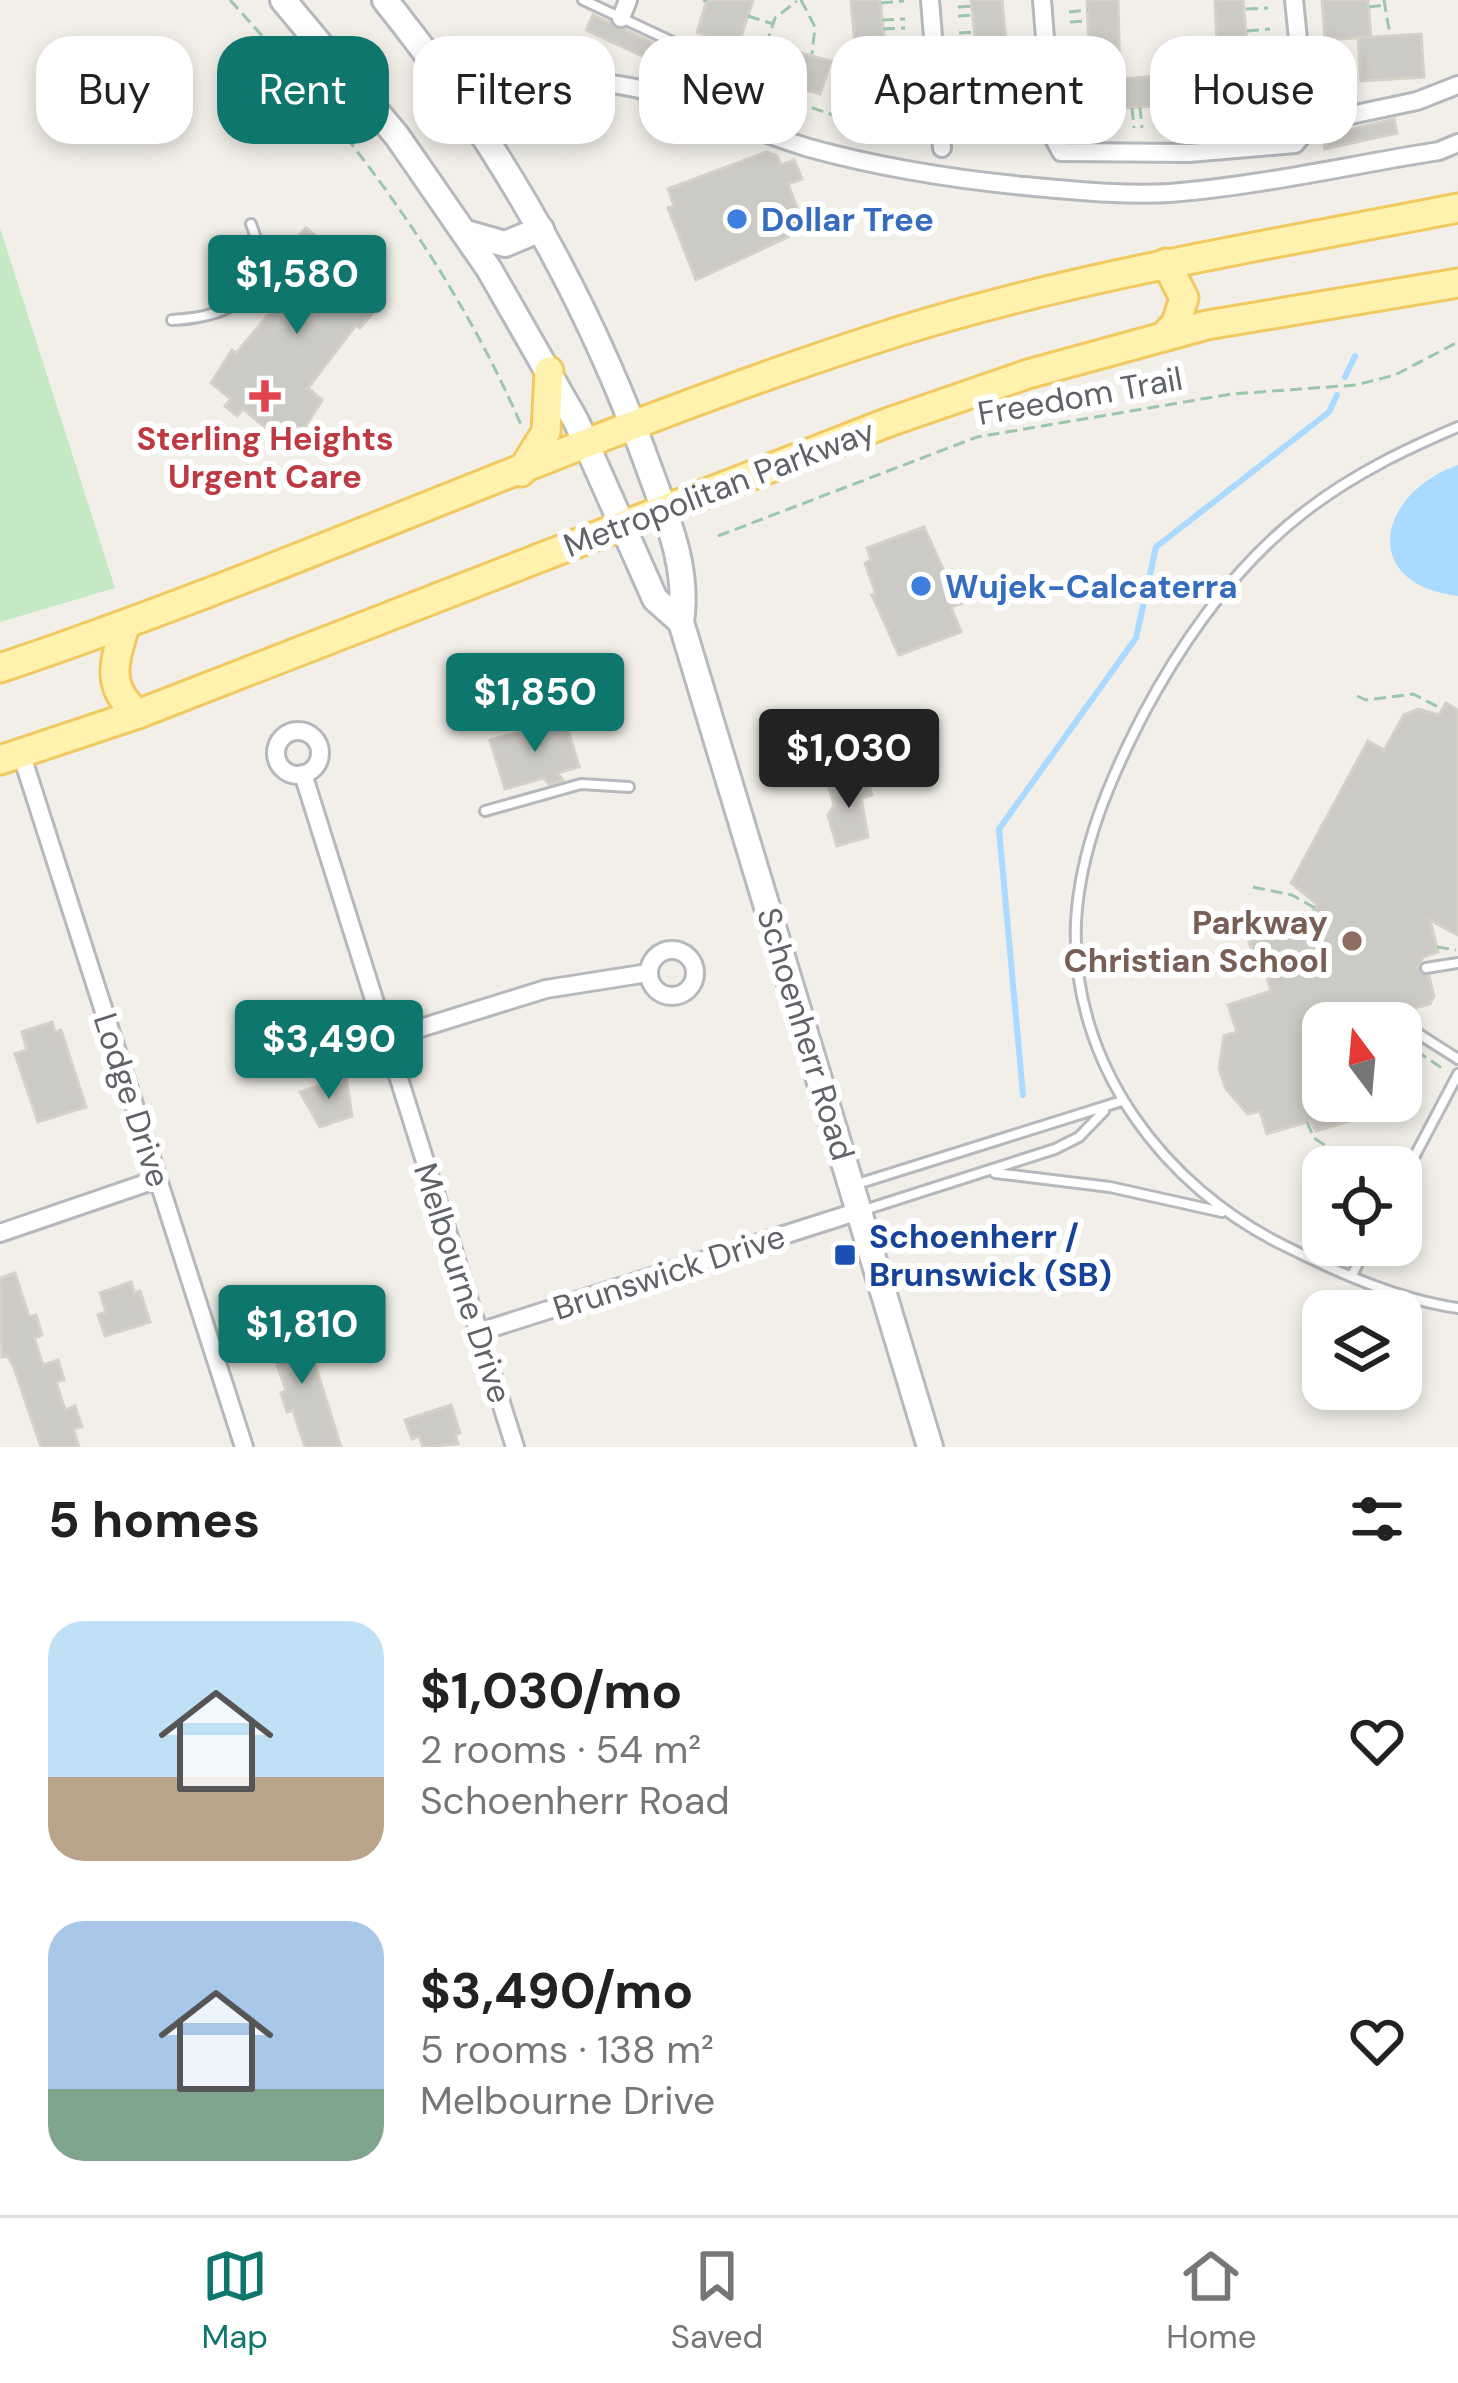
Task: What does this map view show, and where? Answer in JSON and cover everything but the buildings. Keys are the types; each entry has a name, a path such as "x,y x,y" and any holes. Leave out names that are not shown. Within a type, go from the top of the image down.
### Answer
{"main road":[{"name":"Schoenherr Road","path":"284,0 370,102 466,233 589,446 655,599 681,622"},
{"name":"Schoenherr Road","path":"385,0 413,37"},
{"name":"Schoenherr Road","path":"490,144 541,229 635,429 664,510 686,589 681,622 930,1447"},
{"path":"0,668 124,626 895,333 996,302 1166,263 1458,208"},
{"path":"466,233 505,244 541,229"},
{"path":"1165,335 1176,323 1184,298 1166,263"},
{"name":"Metropolitan Parkway","path":"11,756 138,714 932,406 1165,335 1458,284"},
{"path":"520,473 545,432 549,371"},
{"path":"124,626 113,677 118,695 138,714"}],"street":[{"path":"930,0 942,148"},
{"path":"1042,0 1052,137 1061,152 1189,153 1288,144"},
{"path":"1294,0 1298,36"},
{"path":"615,82 778,138 861,160 1024,186 1168,193 1439,151 1458,143"},
{"path":"1357,115 1458,85"},
{"name":"Lodge Drive","path":"11,756 158,1179 244,1447"},
{"name":"Melbourne Drive","path":"303,774 515,1447"},
{"path":"385,1039 576,982 649,973"},
{"path":"0,1232 158,1179"},
{"name":"Brunswick Drive","path":"479,1332 860,1211"}],"lane":[{"path":"583,0 625,9 664,36"},
{"path":"172,320 205,319 238,305 254,287 259,244 251,224"},
{"path":"1224,1213 1185,1180 1122,1101 1087,1006 1077,940 1078,903 1104,791 1174,656 1243,569 1305,512 1384,458 1458,427"},
{"path":"485,811 580,784 629,787"},
{"path":"1426,968 1458,963"},
{"path":"1422,1036 1458,1059"},
{"path":"1420,1146 1458,1074"},
{"path":"852,1186 1122,1101"},
{"path":"860,1211 994,1173 1079,1137 1108,1107"},
{"path":"994,1173 1110,1187 1224,1213 1352,1275 1458,1309"},
{"path":"1352,1275 1357,1266"}],"path":[{"path":"230,0 325,105 413,224 480,341 526,437"},
{"path":"769,36 773,24 800,0 815,27 812,54"},
{"path":"881,3 904,1"},
{"path":"1369,7 1384,2 1390,35"},
{"path":"958,7 971,6"},
{"path":"1246,9 1268,8"},
{"path":"1069,12 1088,10"},
{"path":"958,16 972,14"},
{"path":"748,16 773,24"},
{"path":"882,20 904,19"},
{"path":"1070,22 1086,22"},
{"path":"883,29 905,28"},
{"path":"1247,31 1270,29"},
{"path":"959,33 975,32"},
{"path":"1140,107 1142,128"},
{"path":"1132,108 1134,128"},
{"name":"Freedom Trail","path":"718,536 977,437 1232,394 1377,381 1458,342"},
{"path":"1357,696 1413,694 1442,709"},
{"path":"1253,887 1292,895 1315,908"},
{"path":"1437,947 1458,950"},
{"path":"1422,1055 1446,1070"},
{"path":"1307,1122 1314,1138 1326,1146"}],"green space":[{"path":"0,228 115,588 0,622"}],"water":[{"path":"1458,465 1458,596 1426,588 1405,575 1393,557 1390,537 1409,496 1430,478"}],"waterway":[{"path":"1345,377 1355,356"},
{"path":"1023,1095 999,829 1136,638 1156,547 1329,412 1337,395"}],"place":[{"name":"Dollar Tree","path":"737,219"},
{"name":"Sterling Heights Urgent Care","path":"265,396"},
{"name":"Wujek-Calcaterra","path":"921,586"},
{"name":"Parkway Christian School","path":"1352,941"},
{"name":"Schoenherr / Brunswick (SB)","path":"845,1255"}]}
